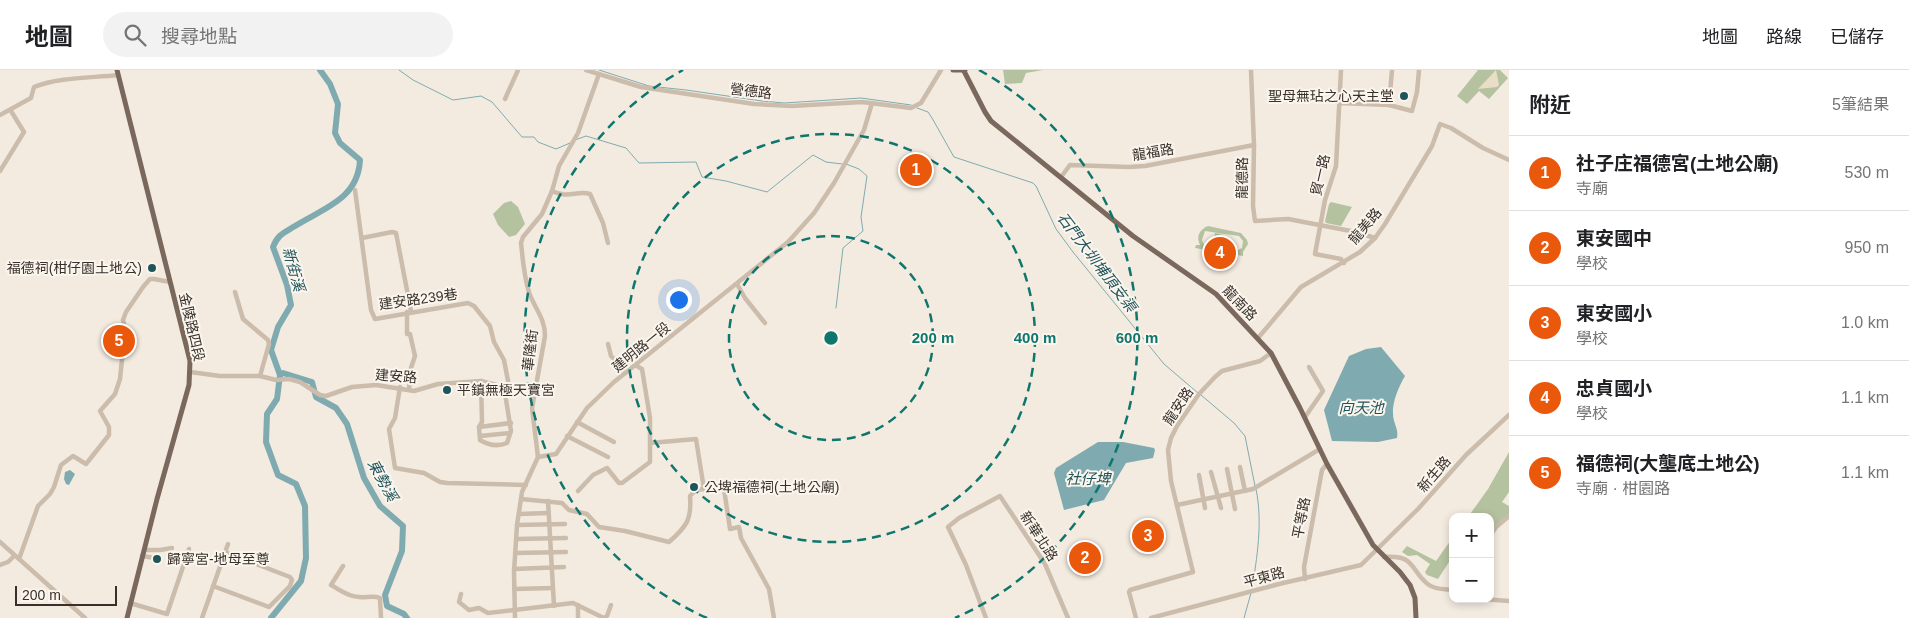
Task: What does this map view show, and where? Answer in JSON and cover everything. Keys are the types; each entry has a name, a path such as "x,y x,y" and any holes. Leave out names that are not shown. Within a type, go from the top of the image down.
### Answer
{"main road":[{"path":"953,70 964,70"},
{"name":"龍南路","path":"964,70 984,112 991,121 1145,246 1216,294 1271,353 1327,464 1372,545 1410,585 1415,598 1416,618"},
{"name":"金陵路四段","path":"118,73 190,361 189,385 127,618"}],"street":[{"path":"505,99 518,70"},
{"name":"營德路","path":"586,70 641,87 754,104 792,106 846,102 916,107 921,103 941,70"},
{"name":"龍德路","path":"1250,70 1254,145 1253,206 1255,221 1288,219 1320,224"},
{"name":"貿一路","path":"1341,70 1336,166 1325,200 1315,254 1340,259 1344,263"},
{"path":"1389,105 1392,70"},
{"path":"1339,103 1389,105 1412,112 1417,92 1418,70"},
{"path":"0,115 11,111 31,98 34,87 38,85 118,73"},
{"name":"華隆街","path":"538,457 532,408 545,336 545,325 530,294 521,243 542,214 552,192 559,166 573,141 599,74"},
{"name":"建明路一段","path":"538,457 556,454 587,408 635,365 788,242 814,213 844,164 864,130 872,103"},
{"path":"0,171 24,132 11,111"},
{"name":"龍美路","path":"1258,338 1301,287 1344,263 1360,252 1374,238 1385,224 1432,146 1440,124 1452,128 1483,148 1509,160"},
{"name":"龍福路","path":"1061,177 1070,165 1128,167 1254,145"},
{"name":"建安路239巷","path":"355,190 371,310 375,319 468,304 474,306 490,326 494,342 504,360 506,387"},
{"path":"552,192 564,196 590,194 603,223 608,243"},
{"path":"1320,224 1374,238"},
{"path":"362,238 392,232 396,233 409,312 407,334 410,334 416,356 411,368 409,389"},
{"path":"0,565 17,557 38,506 54,487 61,465 73,456 86,464 109,435 109,427 100,411 115,394 120,379 125,330 123,320 126,312 150,279 170,282"},
{"path":"737,284 745,298 765,323"},
{"path":"190,372 220,376 260,376 269,344 268,340 243,319 235,292"},
{"path":"608,344 611,356 627,372"},
{"name":"龍安路","path":"1136,618 1130,590 1193,572 1168,464 1169,444 1176,426 1199,393 1222,372 1260,361 1271,353"},
{"path":"578,491 593,475 607,468 619,483 622,483 650,462 650,418 642,369 635,365"},
{"path":"1305,418 1323,391 1309,367"},
{"name":"建安路","path":"260,376 276,380 289,379 300,382 320,395 326,396 352,387 376,385 419,390 438,384 481,381 506,387 536,387"},
{"path":"478,427 482,422 481,381"},
{"path":"400,387 395,418 388,429 395,468 424,472 440,482 447,483 526,485"},
{"path":"478,427 480,440 486,444 506,443 511,423 506,387"},
{"name":"新生路","path":"1377,549 1418,510 1466,455 1509,416"},
{"path":"577,422 614,442"},
{"path":"478,427 511,423"},
{"path":"480,436 510,433"},
{"path":"567,436 608,457"},
{"path":"650,443 696,439 704,489"},
{"path":"1177,505 1256,487 1320,449"},
{"path":"515,618 514,569 517,525 521,499 538,457"},
{"name":"平等路","path":"1305,579 1304,567 1322,470 1327,464"},
{"path":"1240,467 1245,491"},
{"path":"1227,469 1234,509"},
{"path":"1211,472 1221,508"},
{"path":"1199,475 1205,508"},
{"path":"521,499 562,503 569,510 587,514 599,527 625,531 669,542 686,527 691,509 690,496 696,490 724,489 730,529 739,528 741,538 769,589 774,618"},
{"name":"新華北路","path":"986,618 966,565 948,527 959,518 1000,496 1045,564 1068,618"},
{"path":"548,501 554,606"},
{"path":"519,514 548,512"},
{"path":"1494,530 1509,516"},
{"path":"517,525 565,524"},
{"path":"517,539 566,538"},
{"path":"0,542 85,618"},
{"path":"202,618 228,544"},
{"path":"143,553 172,548"},
{"path":"130,603 167,614 189,549"},
{"name":"平東路","path":"1151,618 1361,565 1377,549"},
{"path":"214,586 269,607 290,586 292,580 290,576 226,552"},
{"path":"516,553 566,552"},
{"path":"143,553 155,558"},
{"path":"1384,558 1396,556 1405,559 1412,564 1429,585 1437,589 1449,590"},
{"path":"343,566 331,585 351,596 380,598 381,618"},
{"path":"514,569 564,567"},
{"path":"514,589 553,588"},
{"path":"461,594 460,602 469,610 479,608 488,613 573,603 598,617 604,618 607,616 611,605"},
{"path":"1494,600 1509,601"},
{"path":"578,605 578,618"}],"green space":[{"path":"1003,70 1043,70 1026,73 1022,83 1005,84"},
{"path":"1478,70 1500,70 1508,78 1489,99 1479,91 1467,104 1457,96"},
{"path":"511,201 518,207 525,224 516,235 509,237 498,225 493,214 504,203"},
{"path":"1331,202 1352,207 1341,226 1326,223 1325,221"},
{"path":"1208,226 1241,233 1248,244 1243,252 1243,256 1195,248 1196,245 1200,245 1198,236 1200,231","holes":["1205,231 1239,236 1243,241 1242,248 1236,251 1221,248 1223,235 1215,233 1213,247 1204,245 1202,240"]},
{"path":"1509,452 1509,492 1502,502 1509,506 1509,515 1494,531 1494,513 1471,513 1488,489"},
{"path":"1449,543 1449,562 1438,579 1427,575 1425,572 1430,564 1417,555 1408,556 1402,552 1407,546 1436,561"}],"shaded area":[{"path":"1496,70 1499,85 1497,87 1478,89"}],"water":[{"name":"向天池","path":"1381,347 1405,376 1398,389 1393,409 1397,438 1378,442 1332,441 1324,410 1349,356 1366,349"},
{"name":"社仔埤","path":"1098,442 1123,442 1154,448 1155,450 1153,458 1126,463 1104,500 1064,510 1054,473 1056,468"},
{"path":"70,470 75,474 69,485 66,484 64,479 65,472"}],"waterway":[{"name":"新街溪","path":"271,618 301,581 306,558 305,506 296,484 278,475 266,442 267,414 277,399 280,375 271,350 278,327 291,305 287,285 273,247 282,234 338,201 353,184 358,173 360,160 340,143 335,133 338,104 330,84 320,70"},
{"name":"石門大圳埔頂支渠","path":"399,70 413,80 453,100 481,96 492,102 522,137 534,137 538,142 556,149 570,143"},
{"name":"石門大圳埔頂支渠","path":"599,70 649,86 762,101 784,103 861,98 911,105"},
{"name":"石門大圳埔頂支渠","path":"917,108 928,112 954,157 1033,183 1036,186 1056,229 1073,252 1164,364 1198,393"},
{"name":"石門大圳埔頂支渠","path":"575,140 586,136 626,148 639,163 696,162 702,177 767,192 813,155 826,162 842,164"},
{"name":"石門大圳埔頂支渠","path":"836,308 843,248 863,231 861,217 867,176 859,169 846,164"},
{"name":"東勢溪","path":"280,375 283,373 312,382 316,397 336,408 347,424 364,478 380,506 403,526 402,551 385,595 387,606 404,614 407,618"},
{"name":"石門大圳埔頂支渠","path":"1201,395 1234,423 1245,436 1255,486"},
{"name":"石門大圳埔頂支渠","path":"1252,590 1259,527 1256,489"},
{"path":"1244,618 1251,593"}],"place":[{"name":"聖母無玷之心天主堂","path":"1404,96"},
{"name":"社子庄福德宮(土地公廟)","path":"916,170"},
{"name":"忠貞國小","path":"1220,253"},
{"name":"福德祠(柑仔園土地公)","path":"152,268"},
{"name":"福德祠(大壟底土地公)","path":"119,341"},
{"name":"平鎮無極天寶宮","path":"447,390"},
{"name":"公埤福德祠(土地公廟)","path":"694,487"},
{"name":"東安國小","path":"1148,536"},
{"name":"東安國中","path":"1085,558"},
{"name":"歸寧宮-地母至尊","path":"157,559"}]}
